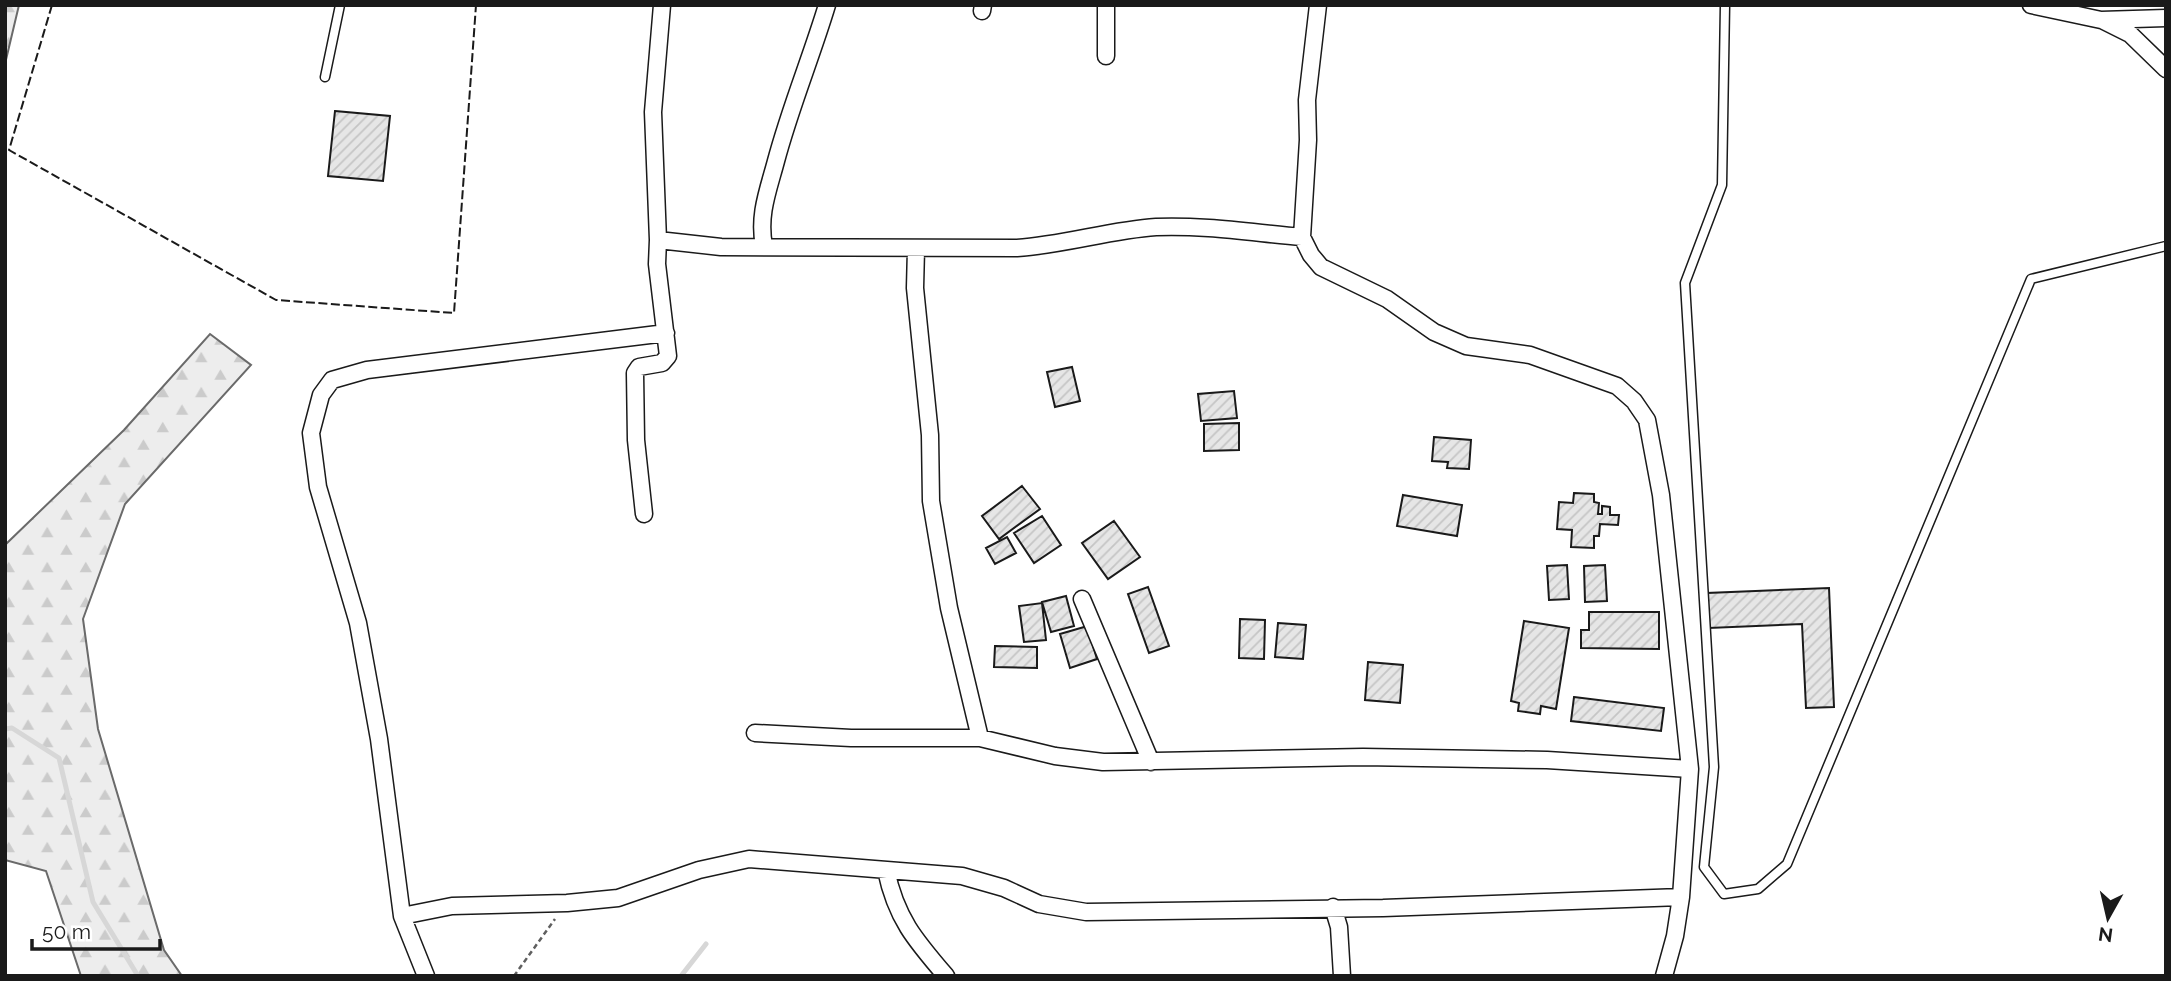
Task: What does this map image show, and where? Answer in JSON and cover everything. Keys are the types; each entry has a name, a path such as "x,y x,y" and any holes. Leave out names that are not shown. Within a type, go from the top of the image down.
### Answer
{"street":[{"path":"644,514 636,440 635,373 639,367 666,360 666,333 657,264 653,112 662,5"},
{"path":"764,246 760,222 764,203 796,90 827,5"},
{"path":"1106,5 1106,56"},
{"path":"1318,5 1307,100 1308,140 1302,237 1311,256 1321,267 1387,299 1434,332 1466,346 1530,355 1617,386 1634,401 1647,420 1661,495 1690,769 1681,897 1675,936 1664,976"},
{"path":"2031,5 2101,16 2166,18"},
{"path":"2101,16 2130,34 2166,69"},
{"path":"658,240 722,247 916,249 1050,246 1154,228 1189,226 1302,237"},
{"path":"916,249 915,288 930,435 931,501 949,608 980,738"},
{"path":"425,976 402,916 379,739 358,623 318,487 311,433 321,395 332,380 368,370 666,333"},
{"path":"1082,599 1150,762"},
{"path":"755,733 851,738 980,738 1055,756 1102,762 1363,757 1547,760 1690,769"},
{"path":"402,916 452,906 567,903 618,898 699,870 748,859 962,876 1004,888 1039,904 1071,911 1681,897"},
{"path":"886,870 904,925 946,976"},
{"path":"1333,907 1339,927 1342,976"}],"lane":[{"path":"325,78 340,5"},
{"path":"1725,5 1722,185 1685,283 1714,768 1704,867 1724,894 1758,889 1787,864 2031,279 2166,246"}],"path":[{"path":"514,976 567,903"}],"green space":[{"path":"5,5 19,5 5,64"},
{"path":"210,334 251,365 125,504 83,619 98,729 164,950 182,976 81,976 46,871 5,860 5,545 124,430"}],"building":[{"path":"335,111 390,116 383,181 328,176"},
{"path":"1072,367 1080,401 1055,407 1047,372"},
{"path":"1234,391 1237,418 1201,421 1198,394"},
{"path":"1239,423 1239,450 1204,451 1204,424"},
{"path":"1434,437 1471,440 1469,469 1447,468 1448,462 1432,461"},
{"path":"1022,486 1040,509 999,539 982,516"},
{"path":"1574,493 1594,494 1594,502 1599,503 1598,514 1602,514 1602,506 1610,507 1610,515 1619,515 1618,525 1600,524 1599,536 1594,536 1594,548 1571,547 1572,530 1557,529 1559,502 1573,503"},
{"path":"1403,495 1462,505 1457,536 1397,526"},
{"path":"1042,516 1061,545 1034,563 1014,533"},
{"path":"1114,521 1140,557 1108,579 1082,543"},
{"path":"1007,537 1016,553 995,564 986,548"},
{"path":"1567,565 1569,599 1549,600 1547,566"},
{"path":"1605,565 1607,601 1585,602 1584,566"},
{"path":"1148,587 1169,646 1149,653 1128,594"},
{"path":"1829,588 1834,707 1806,708 1802,624 1709,628 1707,593"},
{"path":"1066,596 1074,626 1051,632 1042,602"},
{"path":"1042,603 1046,640 1024,642 1019,606"},
{"path":"1589,612 1659,612 1659,649 1581,648 1581,630 1589,630"},
{"path":"1240,619 1265,620 1264,659 1239,658"},
{"path":"1524,621 1569,628 1556,709 1541,706 1540,714 1518,711 1519,703 1511,701"},
{"path":"1278,623 1306,625 1303,659 1275,657"},
{"path":"1091,625 1098,645 1093,646 1097,659 1070,668 1060,634"},
{"path":"995,646 1037,647 1037,668 994,667"},
{"path":"1368,662 1403,665 1400,703 1365,700"},
{"path":"1574,697 1664,708 1661,731 1571,721"}],"waterway":[{"path":"5,729 12,728 59,758 93,902 138,976"},
{"path":"681,976 706,944"}],"fence":[{"path":"52,5 9,150 276,300 454,313 476,5"}]}
